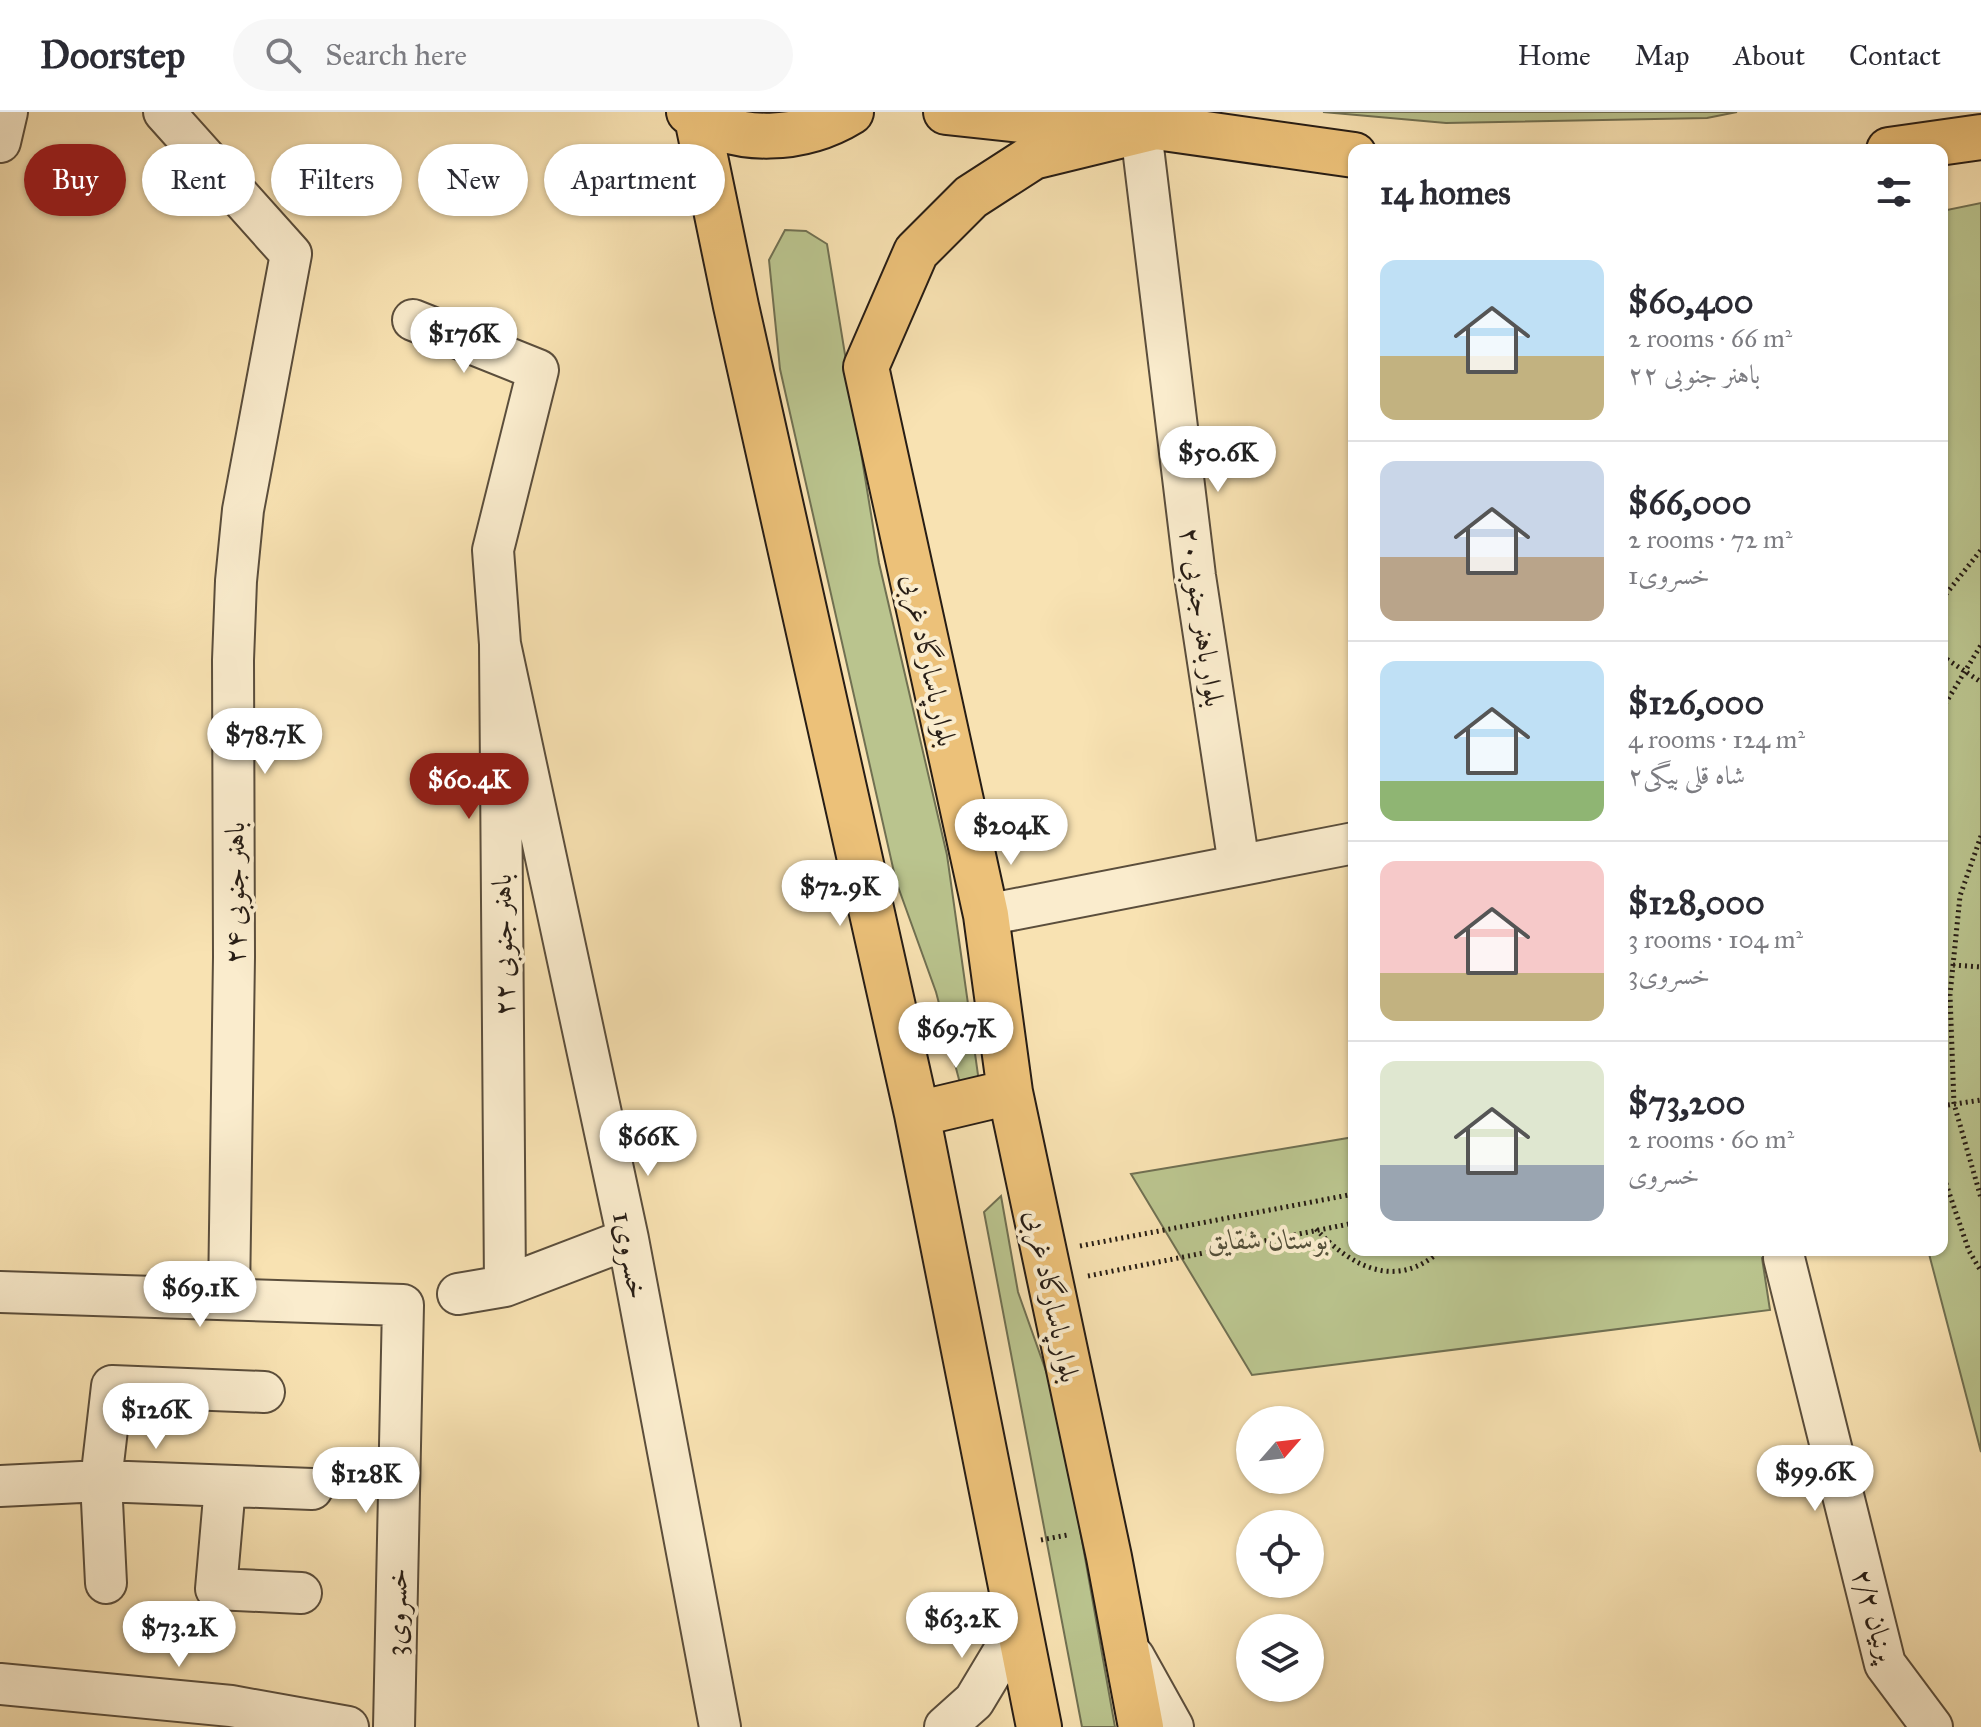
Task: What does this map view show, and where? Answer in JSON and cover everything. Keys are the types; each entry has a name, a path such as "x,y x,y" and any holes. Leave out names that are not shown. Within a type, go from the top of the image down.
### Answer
{"main road":[{"path":"693,115 740,134 786,135 831,124 851,112"},
{"path":"946,112 1035,117 1348,154"},
{"path":"693,115 917,1114 1039,1727"},
{"name":"بلوار پاسارگاد غربی","path":"1141,1727 1103,1529 1010,1092 986,915 866,367 916,252 971,197 1033,157 1149,129"},
{"path":"1931,144 1981,137"},
{"path":"917,1114 1010,1092"}],"street":[{"path":"0,142 7,112"},
{"name":"۲۴ باهنر جنوبی","path":"164,112 291,254 243,510 236,581 229,1297"},
{"name":"بلوار باهنر جنوبی۲۰","path":"1149,129 1195,576 1239,865"},
{"name":"۲۲ باهنر جنوبی","path":"413,320 538,370 493,550 500,644 505,1286"},
{"name":"خسروى1","path":"500,644 628,1239 720,1727"},
{"path":"986,915 1348,844"},
{"path":"458,1294 505,1286 628,1239"},
{"name":"پرنیان ۲/۲","path":"1784,1258 1885,1664 1932,1727"},
{"path":"0,1292 229,1297"},
{"name":"3خسروى","path":"229,1297 403,1305 394,1727"},
{"path":"106,1583 101,1481 112,1386 264,1392"},
{"path":"0,1486 101,1481 312,1489"},
{"path":"225,1486 216,1589 301,1593"},
{"path":"945,1727 974,1701 1019,1626"},
{"path":"1124,1637 1173,1727"},
{"path":"0,1684 81,1710 231,1706 348,1727"}],"path":[{"path":"1948,591 1981,550"},
{"path":"1948,698 1981,645"},
{"path":"1948,660 1981,682"},
{"path":"1981,836 1960,896 1950,995 1954,1104 1981,1198"},
{"path":"1953,965 1981,967"},
{"path":"1948,1105 1981,1100"},
{"path":"1948,1190 1969,1251 1981,1271"},
{"path":"1047,1268 1348,1195"},
{"path":"1047,1268 1348,1224"},
{"path":"1316,1229 1340,1255 1367,1268 1404,1271 1430,1256"},
{"path":"1005,1546 1103,1529"}],"green space":[{"path":"1323,112 1737,112 1707,118 1446,123"},
{"path":"1981,203 1981,1452 1930,1256 1948,1256 1948,210"},
{"path":"785,230 806,231 827,244 879,563 947,855 980,1089 962,1091 936,992 896,881 780,369 769,260"},
{"name":"بوستان شقایق","path":"1348,1138 1348,1256 1774,1256 1762,1258 1770,1310 1252,1375 1131,1174"},
{"path":"1001,1196 1018,1292 1058,1405 1115,1727 1082,1727 984,1212"}]}
